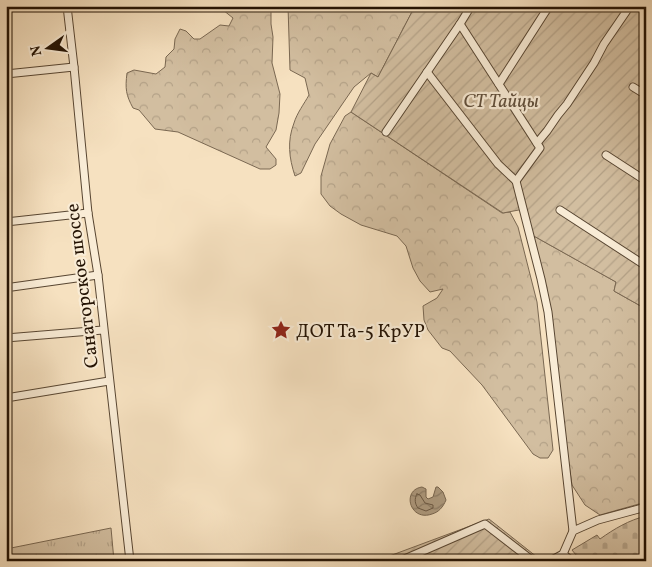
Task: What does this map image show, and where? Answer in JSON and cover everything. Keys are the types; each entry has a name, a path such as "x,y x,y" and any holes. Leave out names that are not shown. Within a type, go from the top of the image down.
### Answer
{"street":[{"name":"Санаторское шоссе","path":"67,6 88,213 98,275 130,561"},
{"path":"386,132 471,6"},
{"path":"499,84 549,6"},
{"path":"537,143 567,104 630,6"},
{"path":"460,24 540,148 516,181"},
{"path":"6,74 74,67"},
{"path":"427,72 498,164 516,181 541,279 548,312 574,530 563,554 550,561"},
{"path":"633,86 646,95"},
{"path":"606,155 646,181"},
{"path":"560,210 646,266"},
{"path":"6,222 88,213"},
{"path":"12,287 98,275"},
{"path":"6,338 103,330"},
{"path":"6,398 110,381"},
{"path":"574,530 598,520 646,506"},
{"path":"400,561 485,524 532,561"},
{"path":"563,554 572,561"}],"green space":[{"path":"218,6 271,6 272,63 280,94 276,130 266,147 276,159 276,165 270,169 260,169 178,132 155,129 139,110 133,108 127,95 127,73 134,70 156,74 165,67 166,57 174,49 175,39 180,29 186,31 194,39 200,39 220,25 229,26 233,18"},
{"path":"288,6 415,6 378,77 371,73 354,87 315,144 301,173 295,176 290,156 290,136 297,116 309,95 305,78 290,70"},
{"name":"СТ Тайцы","path":"415,6 646,6 646,309 614,291 616,282 532,235 524,209 503,213 351,112 371,73 378,77"},
{"path":"351,112 502,213 510,212 518,227 537,302 553,450 548,458 540,458 533,454 482,385 450,351 442,348 428,330 424,320 423,306 437,298 443,289 430,292 420,281 413,268 406,246 397,236 361,225 341,214 330,206 321,194 321,176 330,144 345,116"},
{"path":"532,235 616,282 614,291 646,309 646,502 600,515 585,505 572,485"},
{"path":"646,516 646,561 573,561 571,559 576,555 572,550 597,535 600,539 622,525"},
{"path":"489,519 542,561 376,561"},
{"path":"111,528 114,561 6,561 6,549"}],"water":[{"path":"422,487 426,489 426,497 428,499 433,497 436,487 443,492 446,500 437,512 424,515 418,514 411,505 410,499 415,489"}],"place":[{"name":"ДОТ Та-5 КрУР","path":"281,330"}]}
